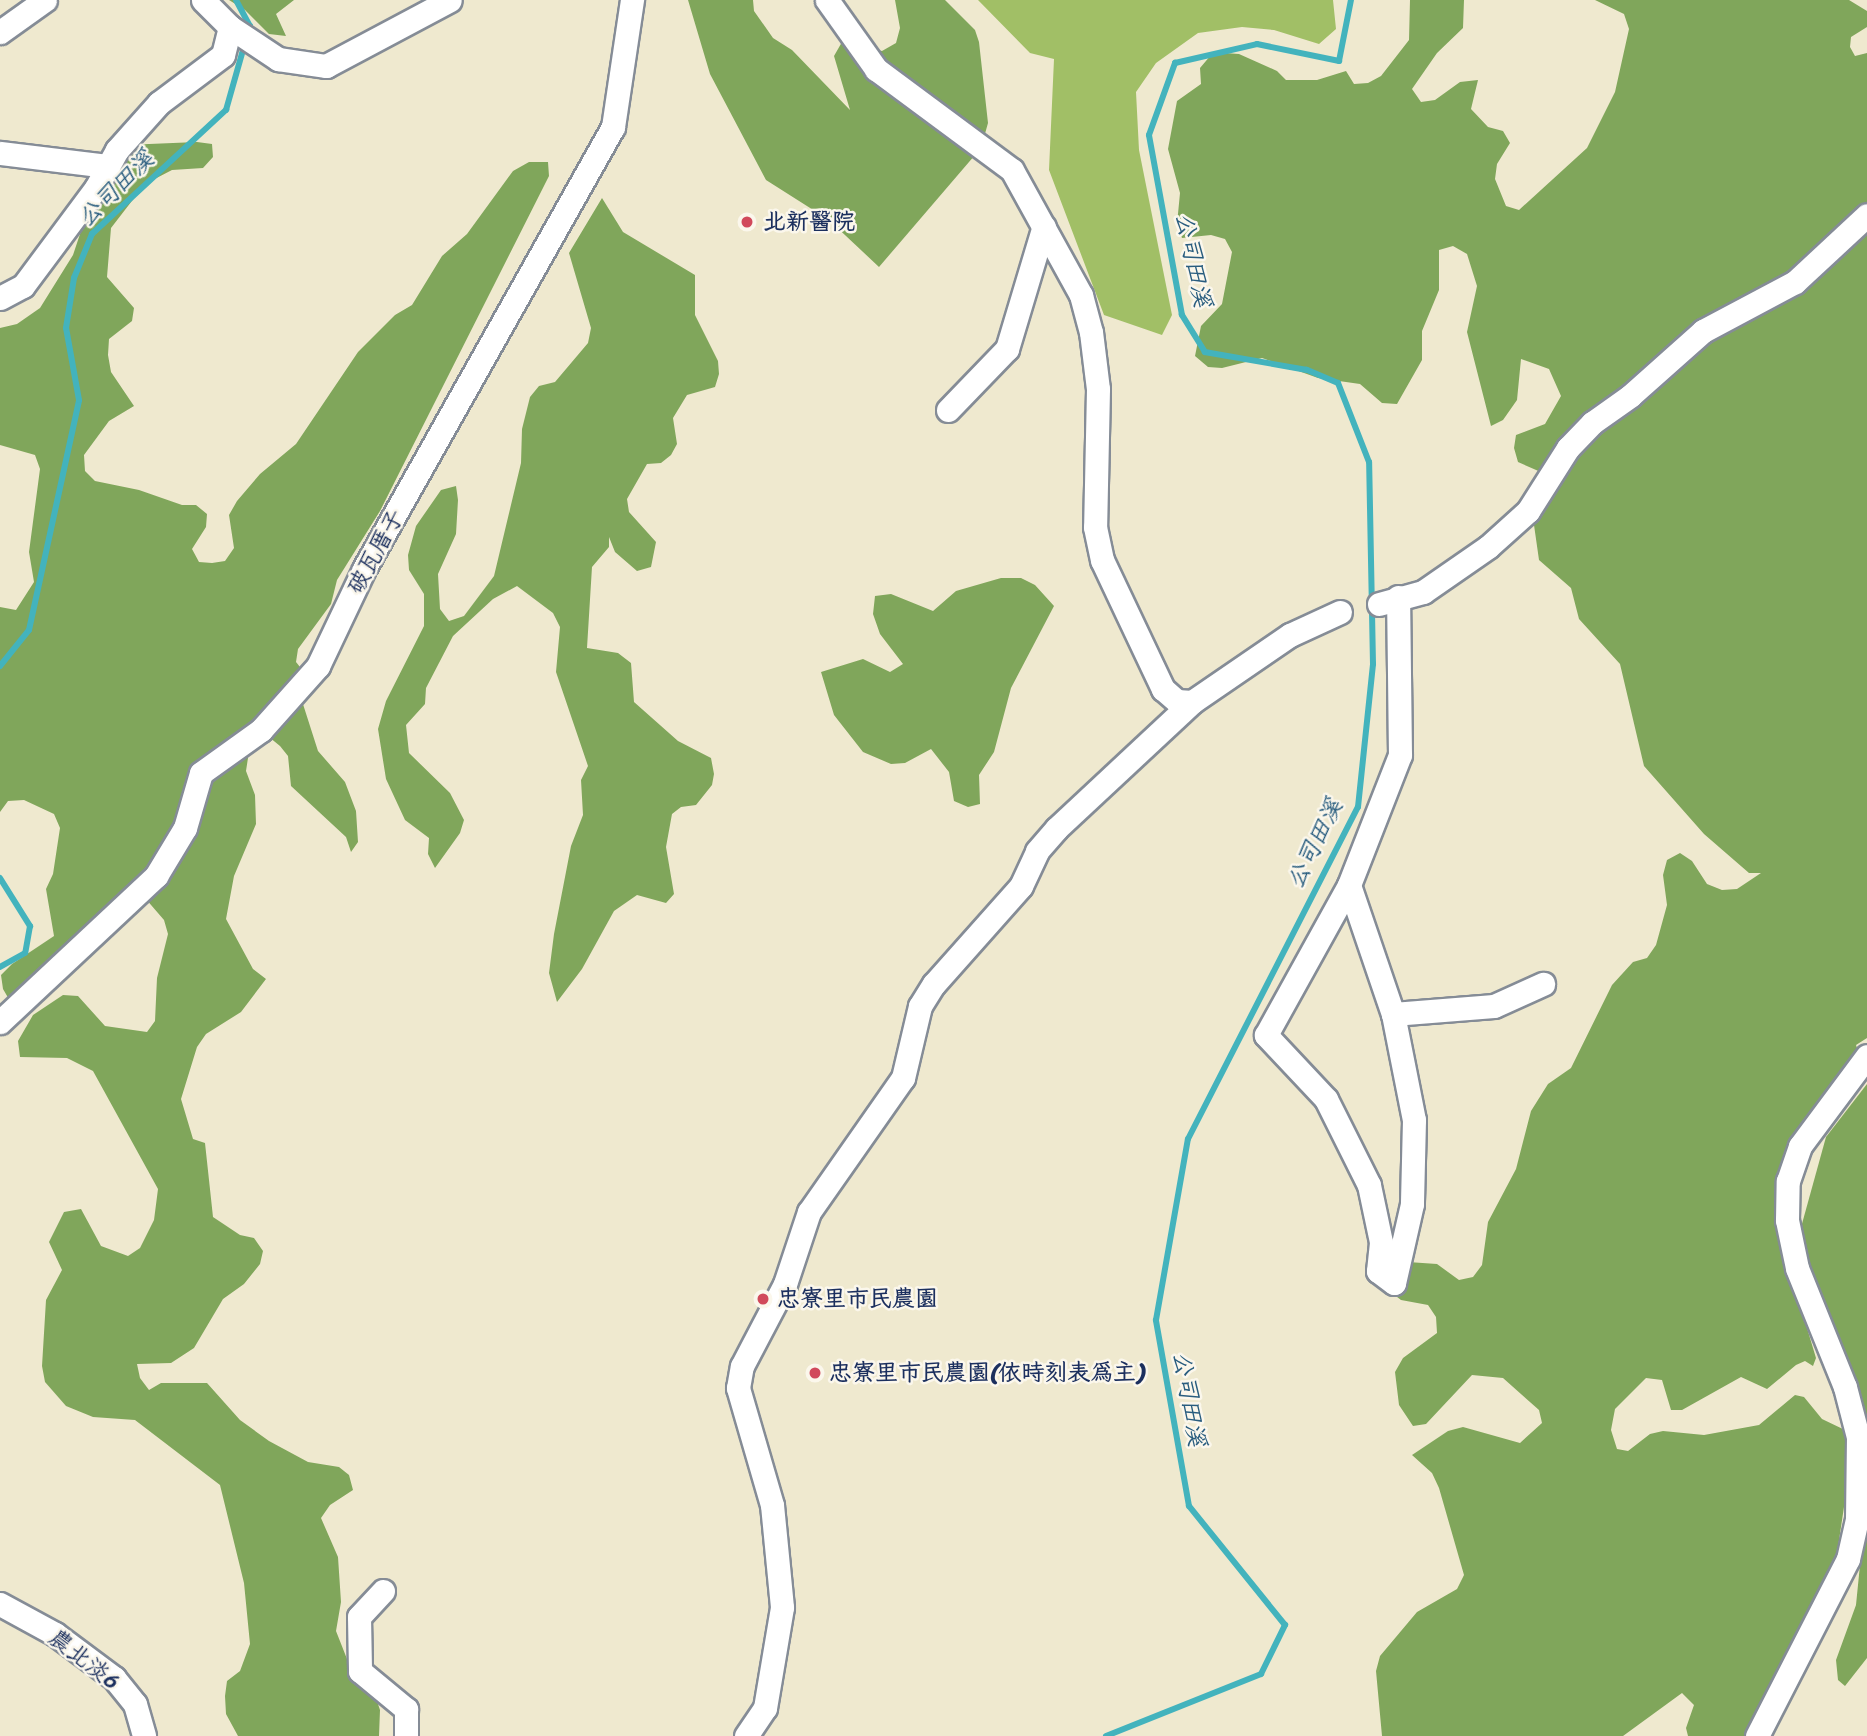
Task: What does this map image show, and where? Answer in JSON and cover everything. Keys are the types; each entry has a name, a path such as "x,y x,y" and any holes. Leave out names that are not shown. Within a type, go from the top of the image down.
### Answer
{"street":[{"path":"0,32 45,0"},
{"path":"203,0 232,28 278,59 326,66 450,0"},
{"name":"破瓦厝子","path":"0,1022 156,876 184,828 201,774 261,730 318,666 364,569 613,127 632,0"},
{"path":"827,0 876,69 1012,170 1081,295 1091,332 1098,389 1095,527 1102,560 1156,678 1177,701 1192,702"},
{"path":"0,298 23,286 108,166 159,103 223,55 232,28"},
{"path":"0,153 108,166"},
{"path":"1349,885 1393,1014 1414,1120 1412,1204 1394,1283 1378,1270 1381,1242 1369,1185 1326,1099 1266,1035 1349,885 1400,755 1388,601 1423,592 1488,547 1528,511 1568,448 1592,423 1630,396 1703,331 1804,276 1867,215"},
{"path":"948,410 1007,349 1044,226"},
{"path":"746,1736 765,1708 782,1607 772,1505 738,1388 742,1366 785,1284 809,1212 903,1078 920,1006 934,984 1021,886 1037,851 1057,828 1192,702 1290,635 1340,612"},
{"path":"1393,1014 1494,1006 1543,984"},
{"path":"1757,1736 1848,1559 1857,1519 1858,1437 1845,1387 1797,1268 1787,1220 1788,1181 1800,1146 1867,1056"},
{"path":"383,1591 359,1617 360,1671 406,1709 405,1736"},
{"name":"農北淡6","path":"0,1604 55,1634 114,1678 135,1704 144,1736"}],"green space":[{"path":"229,0 294,0 276,14 286,36 269,34 245,10"},
{"path":"688,0 753,0 754,11 773,38 792,50 850,110 834,56 842,42 882,51 896,43 900,28 895,0 945,0 975,30 979,42 988,123 981,148 879,267 829,220 766,180 710,74"},
{"path":"978,0 1333,0 1336,29 1319,44 1274,30 1242,27 1198,33 1156,63 1136,92 1139,150 1172,315 1162,335 1104,315 1049,170 1054,59 1030,53"},
{"path":"1410,0 1464,0 1463,28 1437,53 1412,89 1421,102 1435,100 1460,82 1478,80 1471,109 1488,127 1503,131 1510,143 1497,164 1495,179 1506,206 1519,210 1587,148 1615,92 1629,29 1624,14 1595,0 1849,0 1867,11 1867,27 1851,37 1850,47 1855,56 1867,53 1867,1038 1856,1045 1859,1054 1807,1136 1780,1238 1816,1358 1813,1366 1805,1361 1796,1365 1767,1389 1741,1377 1682,1410 1671,1410 1662,1380 1646,1378 1615,1409 1611,1430 1617,1449 1628,1451 1650,1434 1663,1431 1704,1435 1759,1425 1795,1395 1804,1397 1822,1419 1847,1431 1850,1467 1826,1627 1813,1652 1747,1736 1688,1736 1686,1728 1694,1705 1682,1693 1623,1736 1382,1736 1376,1671 1380,1656 1417,1612 1457,1589 1464,1575 1439,1488 1432,1473 1412,1455 1448,1431 1463,1427 1520,1443 1542,1423 1539,1410 1503,1378 1472,1375 1426,1424 1413,1426 1399,1405 1395,1372 1403,1358 1437,1333 1436,1317 1428,1305 1401,1300 1379,1283 1408,1262 1437,1264 1459,1280 1473,1277 1482,1265 1488,1222 1516,1169 1531,1111 1548,1084 1571,1068 1612,985 1633,962 1647,958 1656,945 1667,905 1663,875 1667,860 1680,853 1692,861 1707,884 1722,890 1737,889 1761,873 1749,873 1704,834 1644,766 1620,664 1579,619 1571,588 1539,560 1533,518 1543,473 1518,462 1514,448 1516,435 1545,424 1561,396 1549,369 1521,359 1517,400 1503,420 1491,426 1467,332 1477,286 1467,254 1453,246 1439,250 1439,290 1422,331 1422,360 1397,404 1382,403 1360,384 1318,378 1262,358 1222,368 1208,367 1195,356 1201,326 1222,304 1232,252 1225,239 1211,235 1182,238 1177,224 1180,193 1168,149 1177,101 1201,84 1200,68 1211,55 1225,53 1239,54 1277,71 1286,80 1317,80 1346,71 1354,84 1368,83 1381,76 1409,40"},
{"path":"197,142 212,144 213,157 203,168 172,170 145,184 111,228 107,277 134,308 132,321 109,339 108,355 111,372 134,406 109,421 84,455 85,471 95,481 139,490 182,505 196,505 207,514 206,527 192,549 199,562 212,563 225,561 234,548 229,515 237,501 260,474 296,444 358,352 395,315 412,305 442,256 467,234 513,171 529,162 548,162 549,176 380,511 337,580 331,604 298,649 296,662 304,672 302,701 318,751 345,782 356,811 358,842 351,852 346,837 291,786 288,756 280,746 269,737 250,745 246,771 255,795 256,824 234,876 226,919 253,969 266,979 241,1012 206,1034 197,1047 181,1099 193,1139 205,1143 213,1217 240,1235 254,1238 263,1251 260,1264 244,1284 223,1299 194,1348 171,1363 137,1364 140,1378 149,1390 161,1383 207,1383 240,1420 269,1441 308,1462 339,1467 349,1475 353,1490 330,1505 321,1518 338,1557 341,1602 336,1631 347,1659 375,1695 380,1710 379,1736 238,1736 226,1714 225,1696 227,1681 240,1671 250,1644 244,1583 220,1485 135,1420 93,1417 66,1406 45,1382 42,1366 46,1300 62,1270 49,1242 64,1212 81,1209 101,1246 128,1256 140,1248 154,1220 158,1189 93,1071 67,1058 20,1057 18,1041 33,1015 63,995 78,996 105,1026 147,1032 155,1021 157,978 168,934 164,920 145,898 106,905 10,1001 3,989 1,975 12,964 54,936 46,889 53,874 60,828 54,814 24,800 8,801 0,812 0,607 16,610 34,582 29,552 40,469 35,455 0,445 0,328 17,324 40,308 73,255 82,228 88,167 125,145"},
{"path":"602,198 623,232 695,275 695,315 718,361 719,374 715,387 687,395 673,418 677,444 671,455 661,463 647,464 627,499 629,512 656,542 651,567 637,571 615,552 609,537 609,547 592,567 587,648 618,653 631,663 634,702 678,741 711,758 714,774 712,785 696,805 681,807 672,814 666,847 674,894 666,903 637,895 614,911 582,969 557,1002 549,973 554,934 571,846 583,815 581,780 588,766 556,672 560,627 553,613 517,586 493,599 453,636 426,688 425,704 406,725 409,753 450,793 464,820 460,833 435,868 428,854 429,838 405,820 386,779 378,729 386,701 424,626 424,594 409,570 408,555 416,526 441,490 456,486 458,500 456,534 438,574 440,609 449,621 464,616 494,576 521,463 522,429 530,397 539,386 555,382 588,343 591,328 569,253"},
{"path":"1001,578 1021,578 1035,585 1054,606 1011,688 994,752 979,775 980,804 968,807 954,801 949,772 931,749 905,763 891,764 863,752 834,715 821,672 863,659 890,672 903,664 880,634 873,614 875,596 891,594 933,611 956,591"},
{"path":"1867,1084 1867,1441 1830,1360 1800,1231 1826,1137"},
{"path":"1867,1495 1867,1658 1845,1686 1838,1680 1836,1660 1856,1605"}],"waterway":[{"name":"公司田溪","path":"236,0 250,26 248,33"},
{"name":"公司田溪","path":"1106,1736 1261,1674 1285,1625 1189,1506 1156,1320 1188,1139 1358,807 1373,664 1369,462 1338,383 1307,370 1205,352 1182,315 1149,135 1175,63 1257,44 1339,61 1351,0"},
{"name":"公司田溪","path":"0,666 29,630 79,400 66,328 74,278 92,234 226,110 245,43"},
{"name":"公司田溪","path":"0,878 30,926 25,953 0,967"}],"place":[{"name":"北新醫院","path":"747,222"},
{"name":"忠寮里市民農園","path":"763,1299"},
{"name":"忠寮里市民農園(依時刻表為主)","path":"815,1373"}]}
